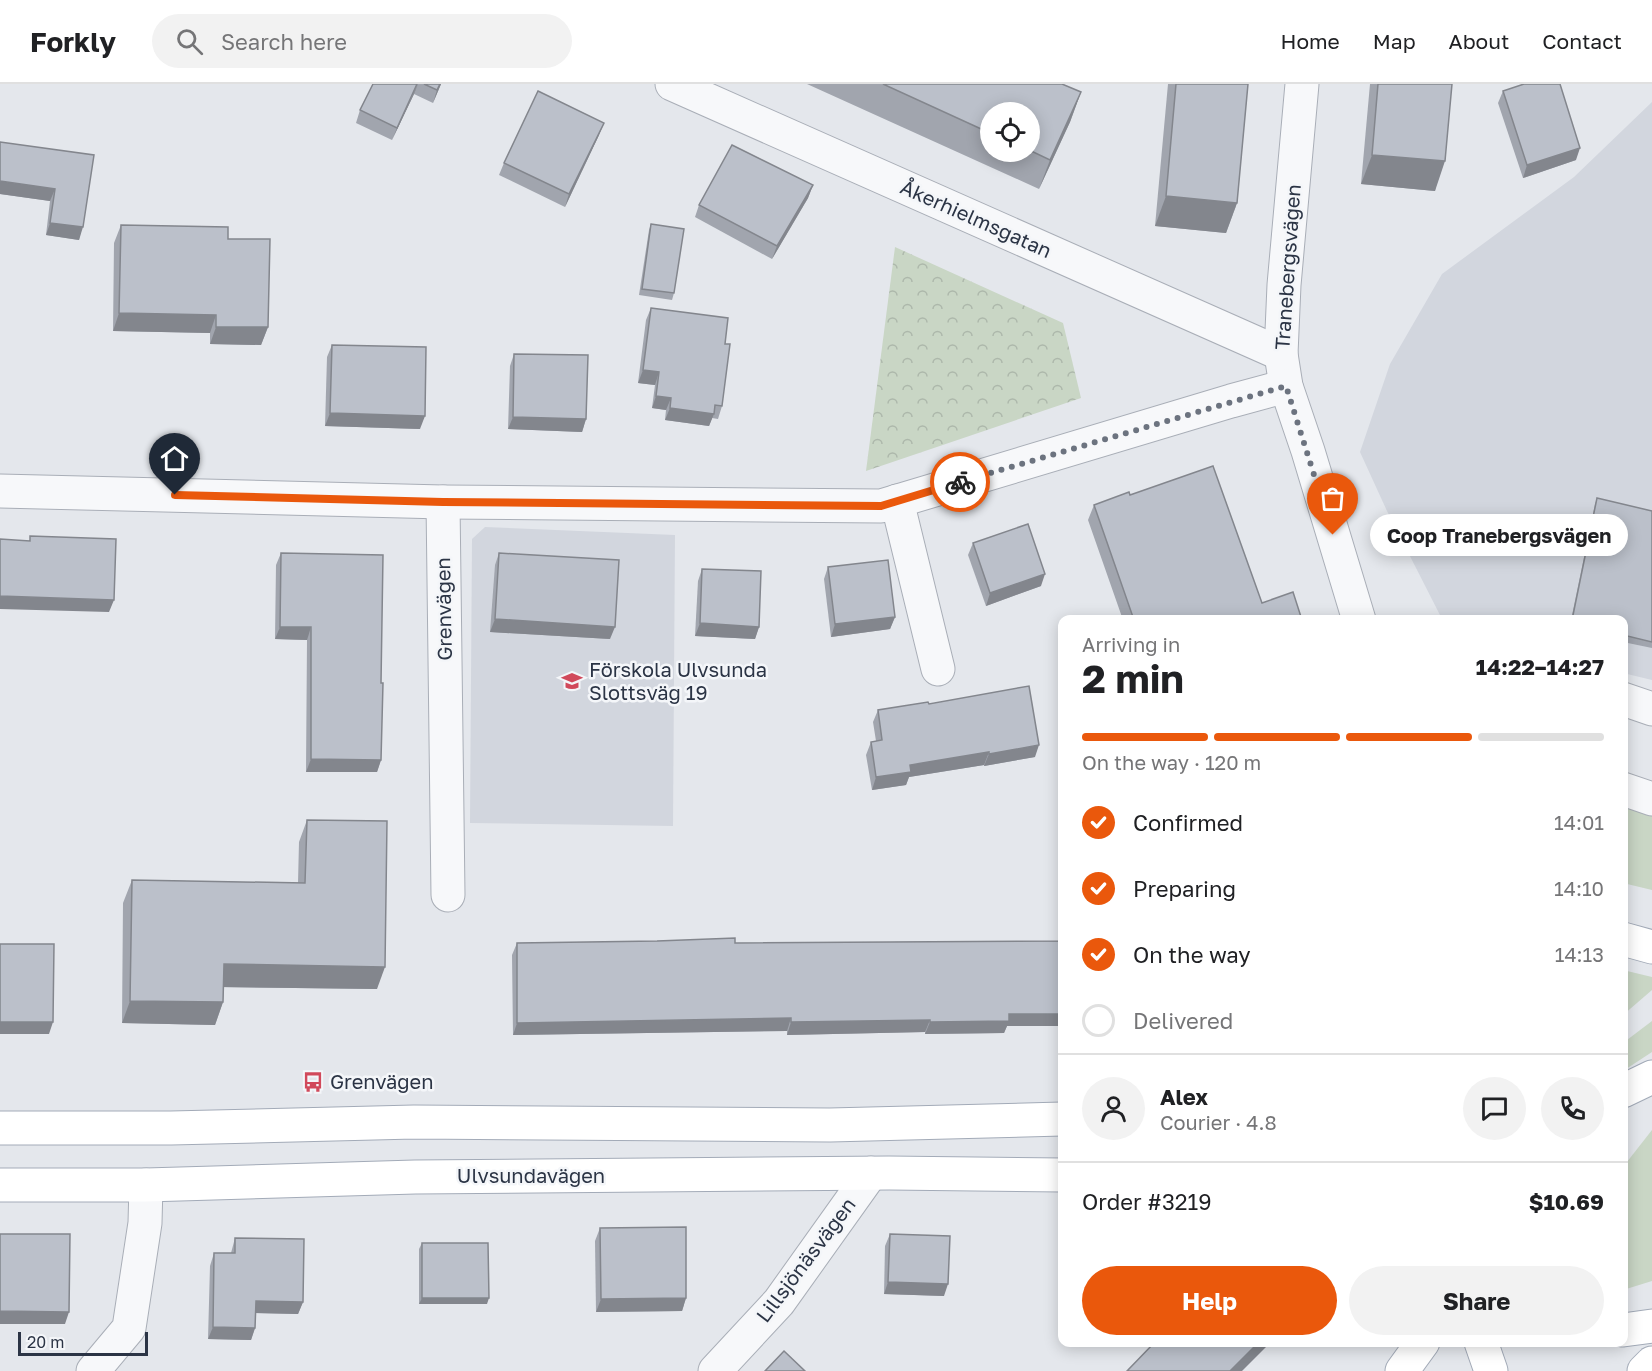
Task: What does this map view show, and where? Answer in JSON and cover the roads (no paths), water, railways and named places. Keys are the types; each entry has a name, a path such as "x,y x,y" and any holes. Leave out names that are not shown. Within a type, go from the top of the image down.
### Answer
{"main road":[{"path":"1628,1088 1652,1077"},
{"path":"0,1128 171,1128 414,1122 830,1125 1058,1119"},
{"name":"Ulvsundavägen","path":"0,1185 146,1185 415,1177 871,1173 1058,1175"},
{"path":"1628,1329 1652,1326"},
{"path":"1402,1371 1420,1347"},
{"path":"1483,1347 1491,1371"},
{"path":"1644,1371 1652,1363"}],"street":[{"name":"Åkerhielmsgatan","path":"672,84 1281,354"},
{"name":"Tranebergsvägen","path":"1302,84 1284,285 1281,354 1286,386 1357,615"},
{"path":"0,490 443,502 881,506 1286,386"},
{"path":"897,501 938,669"},
{"name":"Grenvägen","path":"443,502 448,895"},
{"path":"1628,701 1652,709"},
{"path":"1628,791 1652,799"},
{"name":"Lillsjönäsvägen","path":"715,1371 779,1302 871,1173"},
{"path":"93,1371 129,1328 145,1223 146,1185"}],"place":[{"name":"Coop Tranebergsvägen","path":"1333,535"},
{"name":"Förskola Ulvsunda Slottsväg 19","path":"572,681"},
{"name":"Grenvägen","path":"313,1082"}]}
